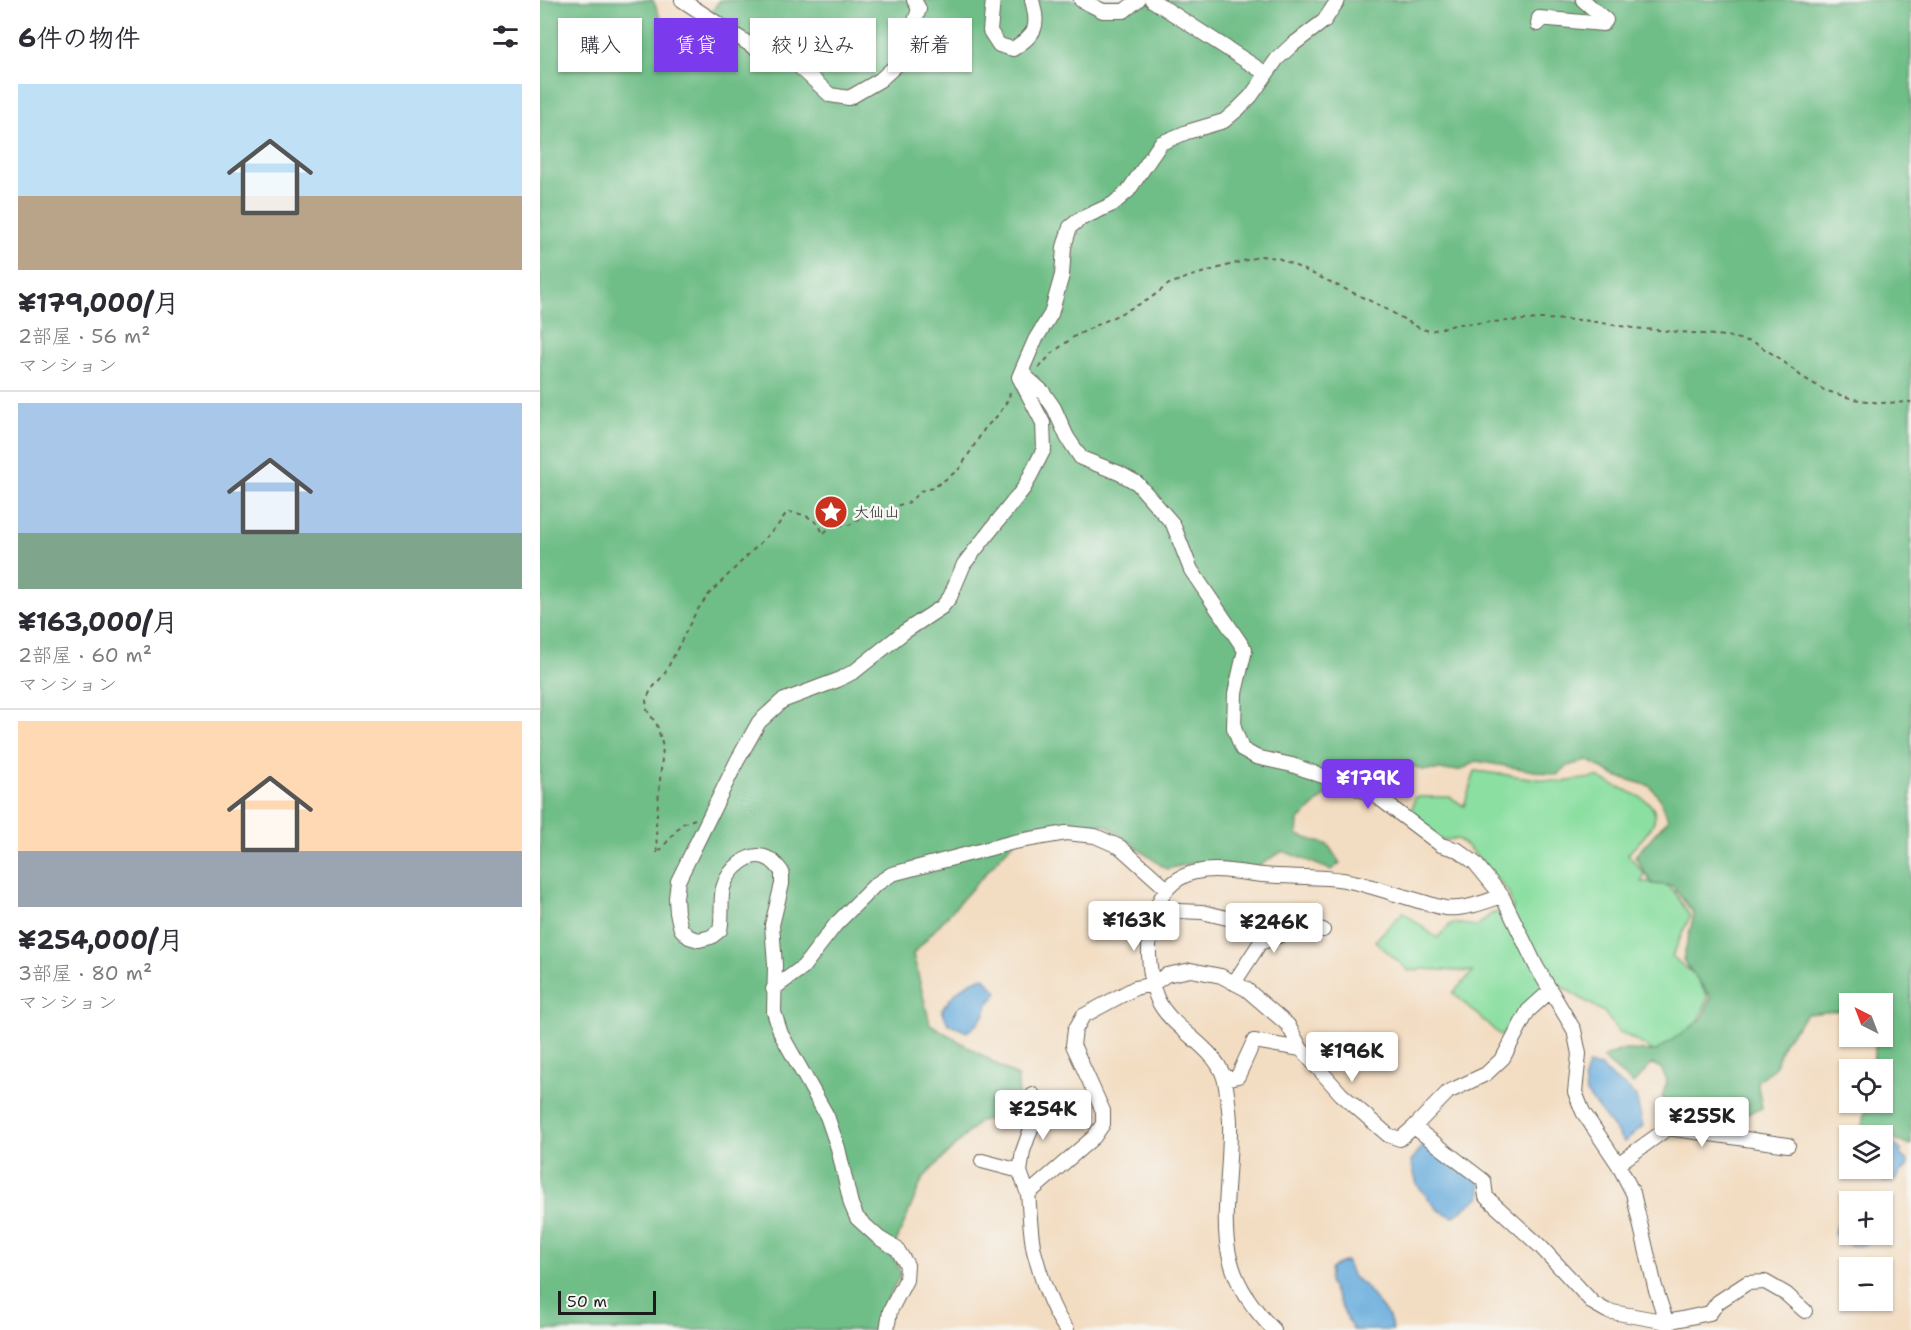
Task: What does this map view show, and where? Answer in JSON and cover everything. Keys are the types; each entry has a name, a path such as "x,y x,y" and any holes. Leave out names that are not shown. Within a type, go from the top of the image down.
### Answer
{"street":[{"path":"682,0 755,48 790,58 830,95 849,98 880,80 902,60 919,9 914,0"},
{"path":"993,0 990,31 999,45 1013,49 1029,38 1037,20 1032,0"},
{"path":"1081,0 1103,11 1124,11 1138,0"},
{"path":"1152,0 1265,73"},
{"path":"887,1330 890,1311 906,1280 907,1265 897,1249 879,1238 857,1218 851,1204 838,1148 827,1116 781,1034 774,1012 775,965 772,925 782,884 782,872 768,858 759,856 749,857 736,866 724,887 720,930 711,937 699,940 689,937 681,929 677,913 678,881 706,822 759,722 782,701 838,680 855,671 904,632 934,614 946,602 964,564 1024,488 1044,448 1042,423 1022,374 1051,314 1062,275 1064,247 1070,227 1080,219 1113,204 1128,191 1161,143 1187,132 1224,121 1251,96 1265,73 1291,46 1324,21 1338,0"},
{"path":"1538,24 1539,18 1603,24 1606,20 1583,0"},
{"path":"1022,374 1043,392 1081,458 1137,483 1173,524 1191,570 1245,650 1235,693 1234,728 1242,748 1256,757 1292,765 1375,795 1441,845 1458,850 1475,863 1502,896 1550,991 1574,1030 1579,1054 1575,1092 1583,1112 1618,1164 1633,1193 1664,1328"},
{"path":"773,989 802,967 836,924 884,879 892,874 992,848 1066,833 1095,836 1120,848 1167,889"},
{"path":"1274,1330 1250,1305 1236,1281 1230,1263 1226,1236 1230,1129 1226,1079 1215,1060 1167,1015 1158,1002 1153,984 1149,955 1152,922 1158,902 1167,889 1182,877 1195,872 1212,870 1317,877 1356,883 1446,908 1476,905 1502,896"},
{"path":"1155,910 1202,912 1227,918"},
{"path":"1234,983 1260,943 1306,925 1323,930"},
{"path":"1028,1194 1094,1137 1103,1124 1103,1111 1073,1045 1075,1030 1083,1016 1135,988 1153,984 1166,975 1191,970 1221,976 1246,989 1288,1025 1301,1049 1341,1094 1388,1136 1400,1139 1448,1092 1486,1074 1503,1058 1528,1011 1550,991"},
{"path":"1226,1079 1238,1076 1254,1041 1301,1049"},
{"path":"1033,1095 1034,1123 1023,1151 1020,1171 1028,1194 1034,1250 1049,1294 1061,1323 1067,1330"},
{"path":"1414,1127 1484,1181 1486,1197 1540,1247 1593,1303 1606,1311 1664,1328 1710,1314 1718,1302 1747,1283 1765,1282 1785,1294 1805,1311"},
{"path":"1618,1164 1668,1128 1788,1145"},
{"path":"982,1161 1020,1171"}],"path":[{"path":"706,822 693,818 682,824 657,854 656,825 663,747 657,726 647,710 646,700 665,673 696,612 709,594 778,525 787,512 800,513 811,519 821,526 823,534 832,525 849,525 870,513 910,502 920,491 933,488 960,468 985,428 999,414 1009,398 1012,384 1022,374 1039,368 1052,353 1075,336 1148,300 1169,284 1261,256 1278,258 1381,306 1421,329 1430,331 1459,324 1541,319 1583,320 1633,328 1727,336 1755,343 1824,390 1872,402 1911,402"}],"green space":[{"path":"540,0 653,0 660,18 654,18 654,72 738,72 738,18 707,18 720,0 1911,0 1911,1145 1893,1140 1893,1125 1862,1125 1864,1113 1893,1113 1893,1059 1873,1059 1875,1047 1893,1047 1893,993 1839,993 1839,1011 1807,1014 1784,1042 1775,1067 1757,1081 1762,1108 1733,1119 1726,1130 1680,1118 1662,1097 1667,1081 1661,1068 1652,1064 1633,1084 1602,1058 1621,1050 1656,1051 1702,1019 1711,997 1683,960 1694,914 1673,886 1652,884 1635,856 1668,819 1661,800 1650,786 1615,776 1587,760 1568,766 1557,775 1476,761 1461,770 1423,770 1397,760 1378,763 1361,780 1328,793 1298,821 1297,835 1328,845 1340,863 1331,870 1283,851 1255,868 1194,863 1166,869 1106,825 1029,825 913,954 930,1024 1018,1077 1019,1116 980,1121 923,1178 892,1252 901,1274 878,1316 879,1330 540,1330"},
{"path":"1475,771 1562,782 1598,777 1638,796 1653,809 1655,818 1650,829 1628,854 1645,875 1641,882 1662,882 1674,891 1690,916 1672,957 1695,975 1708,997 1699,1020 1668,1052 1657,1053 1617,1030 1604,1012 1559,985 1550,984 1538,993 1501,1036 1453,993 1473,972 1423,969 1409,971 1375,941 1403,912 1437,938 1452,923 1477,926 1491,914 1513,909 1508,891 1470,849 1458,839 1440,840 1411,814 1415,797 1450,797 1464,806"}],"water":[{"path":"984,977 998,993 987,1005 985,1014 967,1032 948,1024 942,1010 946,1004 965,985"},
{"path":"1588,1065 1602,1067 1636,1097 1643,1126 1624,1142 1586,1093 1584,1078"},
{"path":"1426,1142 1480,1181 1481,1196 1453,1217 1438,1210 1417,1185 1411,1161"},
{"path":"1893,1144 1902,1150 1901,1155 1908,1162 1907,1167 1897,1179 1884,1181 1879,1179 1893,1179"},
{"path":"1839,1223 1839,1238 1834,1234"},
{"path":"1346,1261 1353,1277 1364,1285 1389,1317 1393,1330 1353,1330 1329,1282 1330,1270"}],"place":[{"name":"大仙山","path":"831,512"}]}
